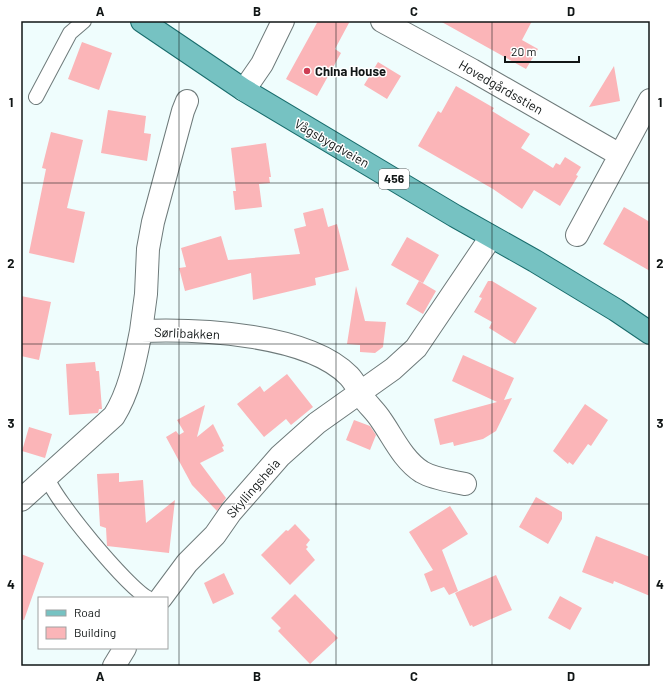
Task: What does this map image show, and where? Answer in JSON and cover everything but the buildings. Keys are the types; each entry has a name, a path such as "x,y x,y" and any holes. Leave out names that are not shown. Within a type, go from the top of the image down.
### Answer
{"main road":[{"name":"Vågsbygdveien","path":"142,21 244,90 616,310 650,333"}],"street":[{"path":"244,90 262,64 284,21"},
{"name":"Hovedgårdsstien","path":"382,21 472,70 620,155"},
{"path":"577,235 650,100"},
{"path":"141,332 146,294 148,249 183,111 187,101"},
{"name":"Skyllingsheia","path":"162,597 187,563 215,535 231,512 280,456 317,424 392,369 416,348 491,236"},
{"name":"Sørlibakken","path":"21,500 114,416 124,400 131,378 141,332 194,331 260,338 294,345 328,361 344,372 349,376 359,392"},
{"path":"359,392 415,467 440,479 465,484"},
{"path":"114,666 125,649"}],"lane":[{"path":"36,97 70,33 84,21"},
{"path":"47,477 60,501 88,537 127,580 147,597"}],"place":[{"name":"China House","path":"307,71"}]}
